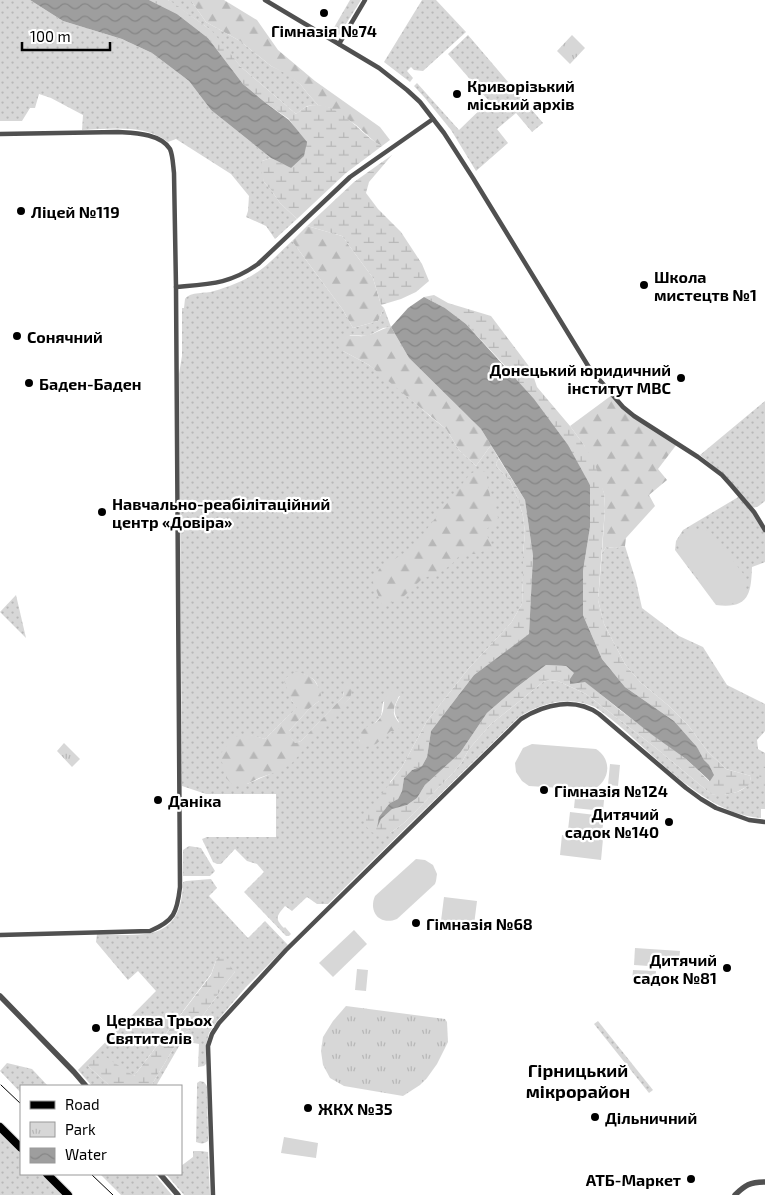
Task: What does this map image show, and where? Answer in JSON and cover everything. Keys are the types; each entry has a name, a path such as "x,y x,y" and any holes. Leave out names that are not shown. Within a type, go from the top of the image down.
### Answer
{"main road":[{"path":"0,1127 20,1147"},
{"path":"47,1175 68,1195"}],"street":[{"path":"265,0 378,68 408,90 420,102 445,134 590,370 623,407 634,416 698,456 722,475 756,516 765,530"},
{"path":"340,44 365,0"},
{"path":"176,287 217,284 248,272 350,177 434,119"},
{"path":"0,134 136,133 159,140 166,144 170,150 174,173 176,287 180,887 178,904 172,916 163,925 150,930 0,935"},
{"path":"213,1195 208,1046 212,1034 219,1023 275,962 521,719 532,712 552,705 569,704 586,707 599,714 686,788 716,808 749,820 765,822"},
{"path":"0,996 85,1085"},
{"path":"161,1175 178,1195"},
{"path":"735,1195 744,1186 765,1182"}],"green space":[{"path":"0,0 30,0 63,21 122,39 152,53 189,81 211,110 271,158 262,161 264,182 280,203 297,219 275,239 266,226 246,217 249,196 231,174 176,139 168,142 149,132 138,130 82,130 83,115 51,98 39,94 35,108 30,108 22,121 0,121"},
{"path":"149,0 168,0 208,28 241,67 296,114 309,106 320,105 330,108 348,119 373,141 382,146 346,173 297,219 280,203 264,182 261,171 262,161 271,158 291,168 295,128 289,119 243,84 208,38 177,14"},
{"path":"168,0 192,0 206,22 240,41 271,66 288,74 301,85 318,105 307,106 296,114 241,67 208,28"},
{"path":"192,0 224,0 257,20 278,50 315,81 380,127 390,140 382,146 356,125 330,108 318,105 301,85 288,75 271,66 240,41 206,22"},
{"path":"350,0 361,0 339,35 332,31"},
{"path":"422,0 436,0 466,32 423,71 414,70 411,67 407,71 413,78 410,82 384,62"},
{"path":"468,35 543,123 532,132 516,113 497,129 508,143 476,171 451,130 414,86 417,83 459,130 489,101 448,54"},
{"path":"572,35 585,48 570,64 557,51"},
{"path":"392,155 369,182 366,193 378,209 401,232 422,264 429,281 416,292 381,305 373,278 342,236 307,226 354,182"},
{"path":"307,226 342,236 373,278 381,305 384,308 378,321 353,328 343,310 292,241"},
{"path":"292,241 343,310 353,328 378,321 384,308 391,327 383,328 368,336 350,335 343,351 369,365 446,429 459,450 476,466 491,445 499,459 496,463 497,467 510,481 523,516 525,533 522,604 511,623 469,668 427,721 402,767 390,782 390,833 404,823 453,773 469,749 490,725 543,682 549,680 558,681 586,694 656,748 711,794 729,794 746,787 750,782 751,776 726,769 708,752 688,725 640,682 625,664 604,624 598,600 602,553 606,547 625,546 642,608 679,636 703,647 727,685 765,704 765,731 757,740 758,749 765,753 765,809 761,809 761,818 738,813 715,804 694,790 595,707 565,701 546,704 519,717 328,904 317,904 307,897 292,911 285,906 278,919 281,925 291,934 289,936 286,936 244,892 264,872 257,864 247,861 235,849 221,864 213,862 202,839 207,837 276,837 276,794 206,794 182,786 179,374 182,356 182,308 184,308 185,299 188,296 220,289 252,276 267,265","holes":["296,672 308,676 315,681 318,688 319,701 289,731 288,734 295,743 301,741 343,697 343,692 350,698 270,774 247,784 249,735 265,739 298,708 292,701 286,678","400,696 395,709 395,715 399,722 394,728 382,736 359,742 363,731 374,724 381,716 383,702"]},
{"path":"434,295 448,303 491,316 531,369 537,387 584,445 595,464 604,493 605,508 598,600 604,624 625,664 640,682 688,725 708,752 726,769 751,776 748,786 737,792 720,796 711,794 656,748 586,694 558,681 549,680 543,682 490,725 469,749 453,773 404,823 390,833 380,835 371,832 366,826 366,815 402,767 427,721 469,668 511,623 522,604 525,533 523,516 510,481 497,467 496,463 499,459 525,500 533,556 529,635 474,675 431,731 427,757 422,766 412,770 404,778 402,791 398,799 390,803 385,809 379,817 378,825 392,808 407,805 417,798 425,785 460,753 487,713 546,665 566,666 621,711 686,759 709,781 709,766 697,747 674,721 625,687 602,659 583,615 583,571 590,527 590,485 508,369 466,324 445,308 424,297"},
{"path":"391,327 409,358 481,429 491,445 476,466 459,450 446,429 369,365 343,351 335,343 344,337 369,335"},
{"path":"612,395 623,407 677,444 658,469 667,480 649,495 655,506 626,538 625,546 606,547 602,553 604,493 584,445 570,426"},
{"path":"765,401 765,501 758,506 751,507 721,473 700,455"},
{"path":"476,471 486,472 490,496 496,503 494,512 498,517 497,522 485,530 492,547 477,554 461,554 451,565 442,571 422,579 401,599 382,605 373,582 379,569 412,548 470,474"},
{"path":"740,496 765,530 765,562 752,567 749,592 742,602 727,606 716,605 675,550 676,541 683,530"},
{"path":"702,529 710,531 745,576 746,585 744,593 735,603 721,604 713,599 679,549 682,536 693,530"},
{"path":"16,595 26,638 0,612"},
{"path":"296,671 314,680 321,695 319,701 289,731 295,743 301,741 343,697 344,687 348,685 353,687 350,698 292,763 282,770 247,784 232,784 226,778 220,754 238,736 250,735 265,739 297,708 284,681"},
{"path":"394,689 399,691 394,713 401,726 396,731 391,731 376,744 365,747 359,742 362,731 380,718 386,697"},
{"path":"64,743 80,759 72,767 57,751"},
{"path":"532,744 596,749 605,759 607,765 606,776 603,782 592,790 529,786 522,781 516,772 515,763 523,748"},
{"path":"765,758 765,791 759,772 761,760"},
{"path":"610,764 620,765 618,786 608,785"},
{"path":"575,798 604,800 603,811 574,808"},
{"path":"570,812 604,816 602,834 568,830"},
{"path":"562,835 603,839 601,860 560,855"},
{"path":"189,846 201,848 215,871 210,876 183,876 183,850"},
{"path":"416,859 425,860 433,865 437,874 435,884 397,919 385,921 381,919 374,912 373,902 375,896"},
{"path":"211,879 217,888 209,896 248,938 265,921 288,945 246,987 217,1021 209,1033 206,1046 206,1064 204,1066 198,1067 199,1044 182,1041 157,1085 152,1085 182,1034 194,1028 235,972 217,958 211,974 134,1076 88,1066 109,1085 91,1085 78,1070 156,991 138,971 128,980 96,942 97,934 144,934 167,926 176,916 181,902 183,882"},
{"path":"444,897 477,901 474,925 441,921"},
{"path":"354,930 367,944 333,977 319,963"},
{"path":"635,948 680,951 678,968 634,965"},
{"path":"225,955 235,972 194,1028 182,1034 152,1085 109,1085 88,1066 94,1059 106,1057 134,1076 211,975 217,958"},
{"path":"357,969 368,970 366,991 355,990"},
{"path":"633,970 656,971 655,984 632,983"},
{"path":"346,1006 445,1019 447,1022 448,1042 437,1064 427,1078 403,1096 344,1086 330,1078 323,1065 321,1051 323,1037 333,1021"},
{"path":"598,1021 653,1090 649,1093 594,1024"},
{"path":"7,1063 32,1069 47,1085 20,1085 20,1092 0,1071"},
{"path":"200,1081 204,1082 207,1086 208,1141 205,1143 196,1142 197,1083"},
{"path":"0,1127 20,1147 20,1175 48,1175 68,1195 0,1195"},
{"path":"284,1137 318,1143 316,1158 281,1153"},
{"path":"193,1151 208,1152 210,1195 184,1195 167,1175 182,1175 182,1165 193,1157"},
{"path":"101,1175 155,1175 172,1195 121,1195"}],"water":[{"path":"30,0 149,0 177,14 208,38 243,84 289,120 307,142 304,156 291,168 271,158 211,110 189,81 152,53 122,39 63,21"},
{"path":"424,297 445,308 466,324 534,399 568,445 590,485 590,527 583,571 583,615 602,659 625,687 674,721 697,747 709,765 714,775 710,781 686,759 585,682 570,684 570,679 574,673 566,666 546,665 487,713 460,753 425,785 417,798 407,805 392,809 381,819 377,828 379,817 390,803 398,799 402,791 404,778 412,770 422,766 427,757 431,731 474,675 529,634 533,556 525,500 481,429 409,358 391,327 408,308"}],"tram line":[{"path":"1,1085 20,1103"},
{"path":"92,1175 113,1195"}],"place":[{"name":"Гімназія №74","path":"324,13"},
{"name":"Криворізький міський архів","path":"457,94"},
{"name":"Ліцей №119","path":"21,211"},
{"name":"Школа мистецтв №1","path":"644,285"},
{"name":"Сонячний","path":"17,336"},
{"name":"Донецький юридичний інститут МВС","path":"681,378"},
{"name":"Баден-Баден","path":"29,383"},
{"name":"Навчально-реабілітаційний центр «Довіра»","path":"102,512"},
{"name":"Гімназія №124","path":"544,790"},
{"name":"Даніка","path":"158,800"},
{"name":"Дитячий садок №140","path":"669,822"},
{"name":"Гімназія №68","path":"416,923"},
{"name":"Дитячий садок №81","path":"727,968"},
{"name":"Церква Трьох Святителів","path":"96,1028"},
{"name":"ЖКХ №35","path":"308,1108"},
{"name":"Дільничний","path":"595,1117"},
{"name":"АТБ-Маркет","path":"691,1179"}],"district":[{"name":"Гірницький мікрорайон","path":"578,1080"}]}
